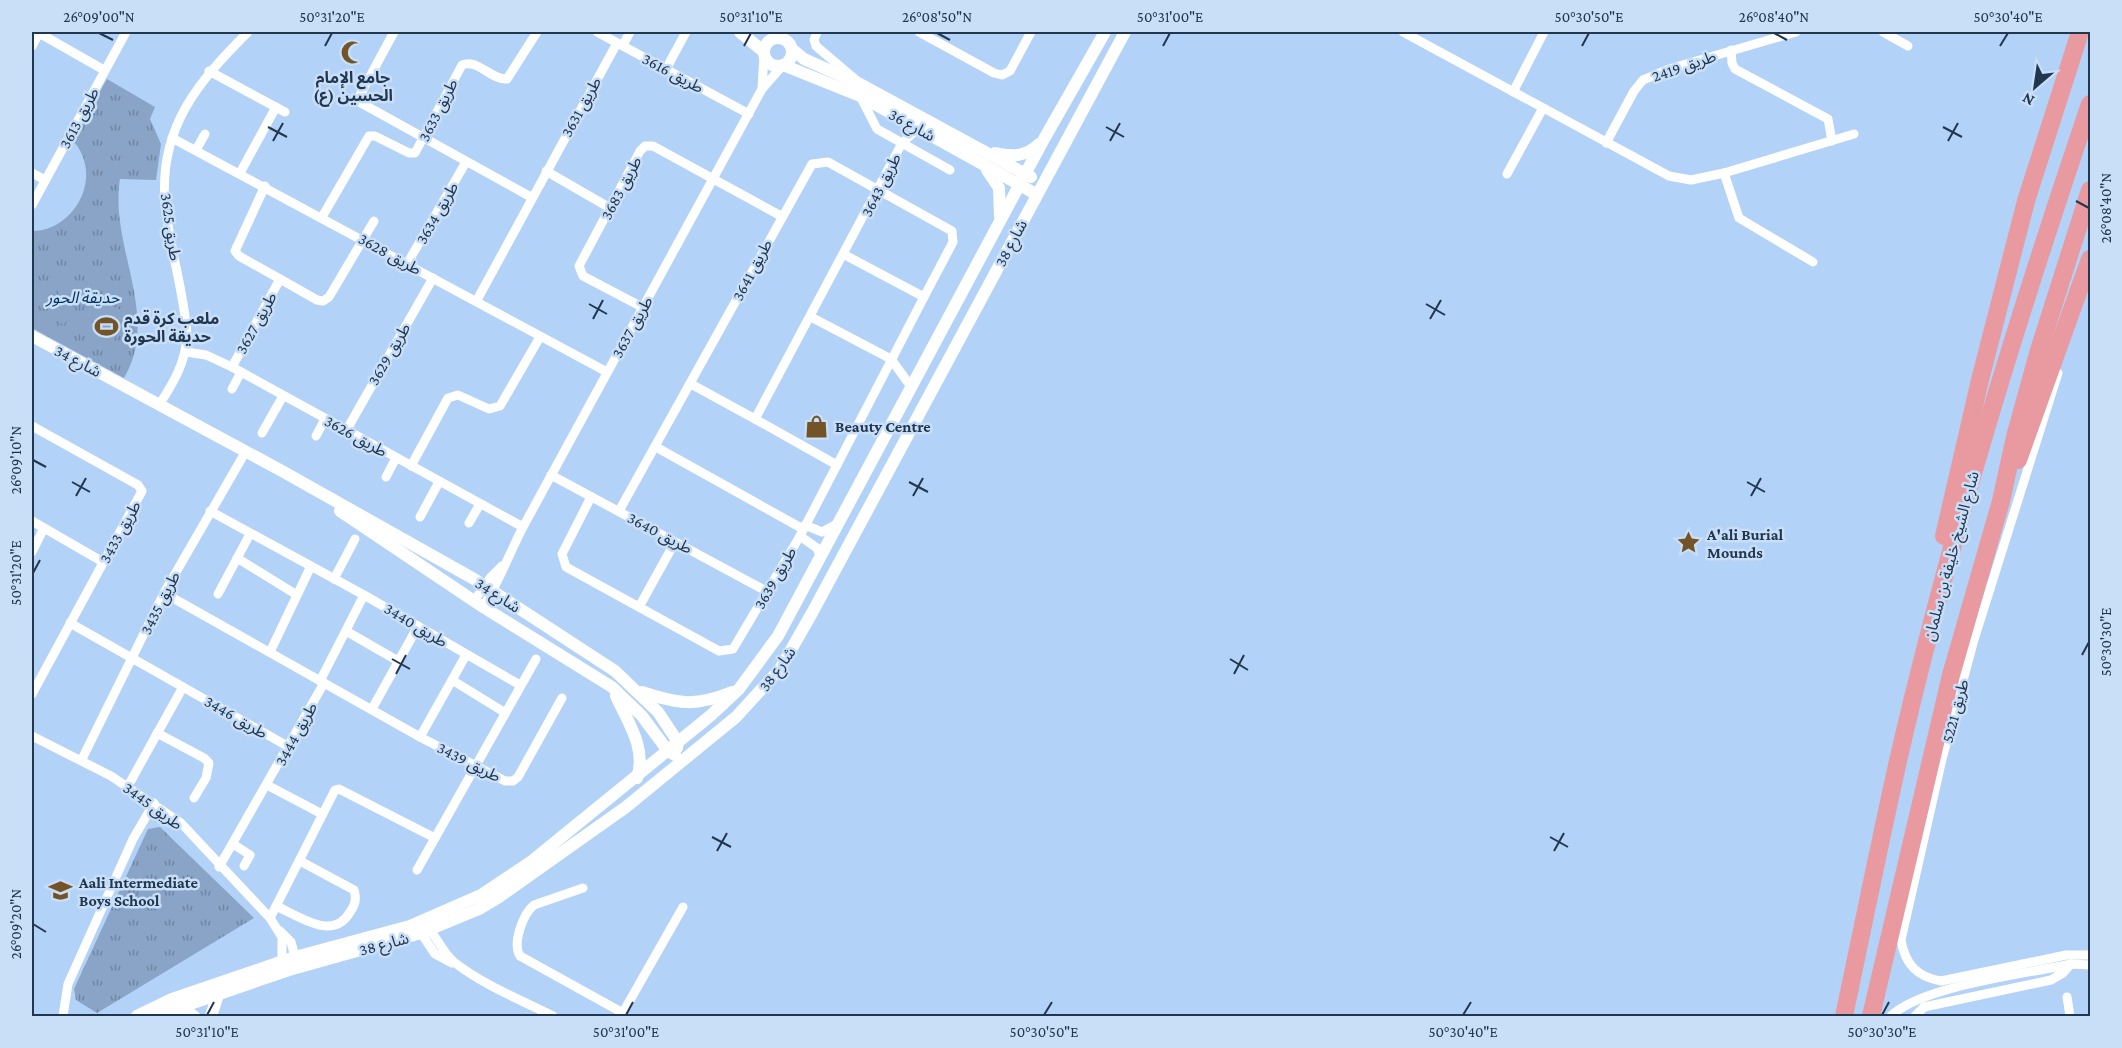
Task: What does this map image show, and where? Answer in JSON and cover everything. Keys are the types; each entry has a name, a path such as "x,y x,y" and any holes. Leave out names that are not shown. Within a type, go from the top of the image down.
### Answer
{"highway":[{"path":"1898,759 1933,587 1980,380 2025,201 2080,32"},
{"name":"شارع الشيخ خليفة بن سلمان","path":"1844,1017 1898,759 1990,414 2034,272 2091,104"},
{"name":"شارع الشيخ خليفة بن سلمان","path":"1870,1017 1948,686 2001,501 2015,437 2039,350 2091,190"},
{"path":"2001,501 2032,426 2091,259"}],"street":[{"path":"32,46 39,32 104,70"},
{"name":"طريق 3613","path":"32,205 126,32"},
{"name":"طريق 3625","path":"159,405 177,377 186,352 186,318 165,203 165,179 172,138 192,93 209,71 248,32"},
{"name":"طريق 3633","path":"322,217 369,136 375,136 412,153 423,138 462,65 472,64 499,78 507,78 512,75 537,32"},
{"name":"طريق 3616","path":"597,32 749,114"},
{"name":"طريق 3631","path":"477,300 531,197 620,44 630,32"},
{"path":"666,69 686,32"},
{"path":"740,32 764,53 769,63 783,65 790,59 792,49 787,41 768,35 764,53"},
{"path":"817,32 814,40 816,46 860,90"},
{"path":"922,32 994,73 1002,75 1010,71 1031,32"},
{"name":"شارع 38","path":"296,957 422,929 437,915 481,896 532,861 674,749 739,689 778,636 1044,139 1105,32"},
{"name":"شارع 38","path":"156,1016 179,1005 285,966 422,929 479,909 626,807 759,694 789,655 1125,32"},
{"path":"1403,32 1669,176 1691,180 1854,134"},
{"path":"1513,92 1544,32"},
{"name":"طريق 2419","path":"1606,143 1634,91 1643,80 1731,50 1796,32"},
{"path":"1883,32 1908,46"},
{"name":"طريق 3634","path":"390,33 359,101 531,197"},
{"name":"شارع 36","path":"792,49 809,62 1039,189"},
{"path":"1731,50 1735,69 1828,119 1832,141"},
{"name":"طريق 3637","path":"762,89 764,53"},
{"name":"طريق 3637","path":"479,604 502,566 762,89 783,65"},
{"name":"شارع 36","path":"783,65 860,90 919,128 980,156"},
{"path":"209,71 280,109 240,173"},
{"name":"طريق 3643","path":"755,419 845,255 902,143 875,127 860,90"},
{"path":"1507,174 1543,108"},
{"path":"919,128 902,143 950,170"},
{"path":"196,150 205,134"},
{"name":"طريق 3628","path":"172,138 364,239 607,372"},
{"path":"980,156 1015,156 1032,150 1044,139"},
{"name":"طريق 3683","path":"642,308 579,272 579,266 640,151 645,146 652,146 781,216"},
{"path":"980,156 999,188 1002,207 998,226"},
{"name":"طريق 3641","path":"619,511 691,384 781,216 812,164 817,161 828,162 948,228 954,234 953,242 924,297"},
{"name":"طريق 3634","path":"407,264 466,162"},
{"path":"546,171 610,208"},
{"path":"1724,172 1739,218 1813,262"},
{"path":"32,173 45,180"},
{"name":"طريق 3627","path":"265,186 235,250 239,256 317,300 323,301 329,297 364,239"},
{"path":"364,239 374,221"},
{"path":"803,530 924,297 845,255"},
{"name":"طريق 3629","path":"346,430 433,278"},
{"name":"طريق 3627","path":"232,367 280,279"},
{"name":"طريق 5221","path":"2091,281 2009,526 1973,643 1942,759 1901,940 1909,964 1929,979 1941,981 2066,955 2091,955"},
{"path":"811,317 891,359 912,388"},
{"name":"شارع 34","path":"32,337 246,451 489,589 594,657 639,691 658,712 674,749"},
{"path":"411,466 448,398 458,394 489,409 500,406 540,337"},
{"name":"طريق 3626","path":"186,352 206,355 232,367 523,527"},
{"path":"232,389 241,372"},
{"path":"691,384 837,465"},
{"path":"262,433 283,396"},
{"path":"316,436 325,419"},
{"name":"طريق 3433","path":"32,426 141,488 139,499 32,694"},
{"name":"طريق 3639","path":"591,496 563,551 563,564 723,652 736,646 803,530 656,447"},
{"name":"طريق 3435","path":"82,759 165,593 246,451"},
{"path":"386,477 396,458"},
{"name":"شارع 34","path":"282,471 479,604 574,661 612,687 674,749"},
{"name":"طريق 3640","path":"551,475 768,592"},
{"path":"420,517 439,482"},
{"path":"469,523 480,504"},
{"name":"طريق 3440","path":"210,512 364,595 520,685"},
{"path":"803,530 822,532 841,520"},
{"path":"32,521 103,562"},
{"path":"32,552 44,528"},
{"path":"803,530 817,548 821,558"},
{"path":"218,594 250,534"},
{"path":"334,579 355,539"},
{"path":"639,607 675,542"},
{"path":"237,558 297,595"},
{"path":"270,652 311,566"},
{"name":"طريق 3439","path":"165,593 420,737 506,781 513,781 518,777 562,698"},
{"name":"طريق 3444","path":"219,867 289,747 364,595"},
{"path":"70,623 132,658"},
{"path":"372,709 418,626"},
{"path":"346,631 398,661"},
{"path":"420,737 466,655"},
{"name":"طريق 3446","path":"132,658 289,747"},
{"path":"417,870 504,712 536,659"},
{"path":"452,680 504,712"},
{"path":"128,786 183,687"},
{"path":"612,687 629,721 640,754 642,765 637,778"},
{"path":"639,691 691,704 709,701 739,689"},
{"path":"157,733 204,758 209,763 206,778 194,798"},
{"name":"طريق 3445","path":"32,736 82,759 128,786 181,823 219,867 291,942 296,957"},
{"path":"626,807 632,796 668,766 674,749 690,754"},
{"name":"طريق 3444","path":"267,785 322,814"},
{"path":"270,918 333,791 339,789 435,838"},
{"path":"63,1017 68,984 133,839 153,803"},
{"path":"233,844 250,855 244,866"},
{"path":"276,906 328,927 340,924 351,910 356,897 354,890 300,861"},
{"path":"583,888 534,905 529,909 517,944 517,951 520,956 622,1015 683,907"},
{"path":"422,929 435,954 548,1016"},
{"path":"278,930 283,945 285,966"},
{"path":"285,966 296,957"},
{"path":"1915,1017 1924,1007 2051,980 2063,973 2071,964"},
{"path":"1891,1017 1904,1005 1922,997 2071,964 2091,965"},
{"name":"شارع 38","path":"137,1017 219,995 285,966"},
{"path":"211,1017 213,1005 219,995"},
{"path":"2067,997 2070,1017"},
{"path":"179,1005 196,1017"}],"green space":[{"name":"حديقة الحور","path":"107,79 155,107 150,119 161,144 156,180 120,179 121,230 136,305 137,330 134,354 124,378 32,328 32,231 45,229 67,217 82,196 86,170 81,152 72,141"},
{"path":"64,283 82,293 64,325 46,315"},
{"name":"ملعب كرة قدم حديقة الحورة","path":"106,302 128,314 107,352 85,340"},
{"path":"160,827 254,918 97,1013 76,1000 74,989 148,829"}],"place":[{"name":"جامع الإمام الحسين (ع)","path":"353,52"},
{"name":"ملعب كرة قدم حديقة الحورة","path":"106,327"},
{"name":"Beauty Centre","path":"817,426"},
{"name":"A'ali Burial Mounds","path":"1689,543"},
{"name":"Aali Intermediate Boys School","path":"61,891"}]}
